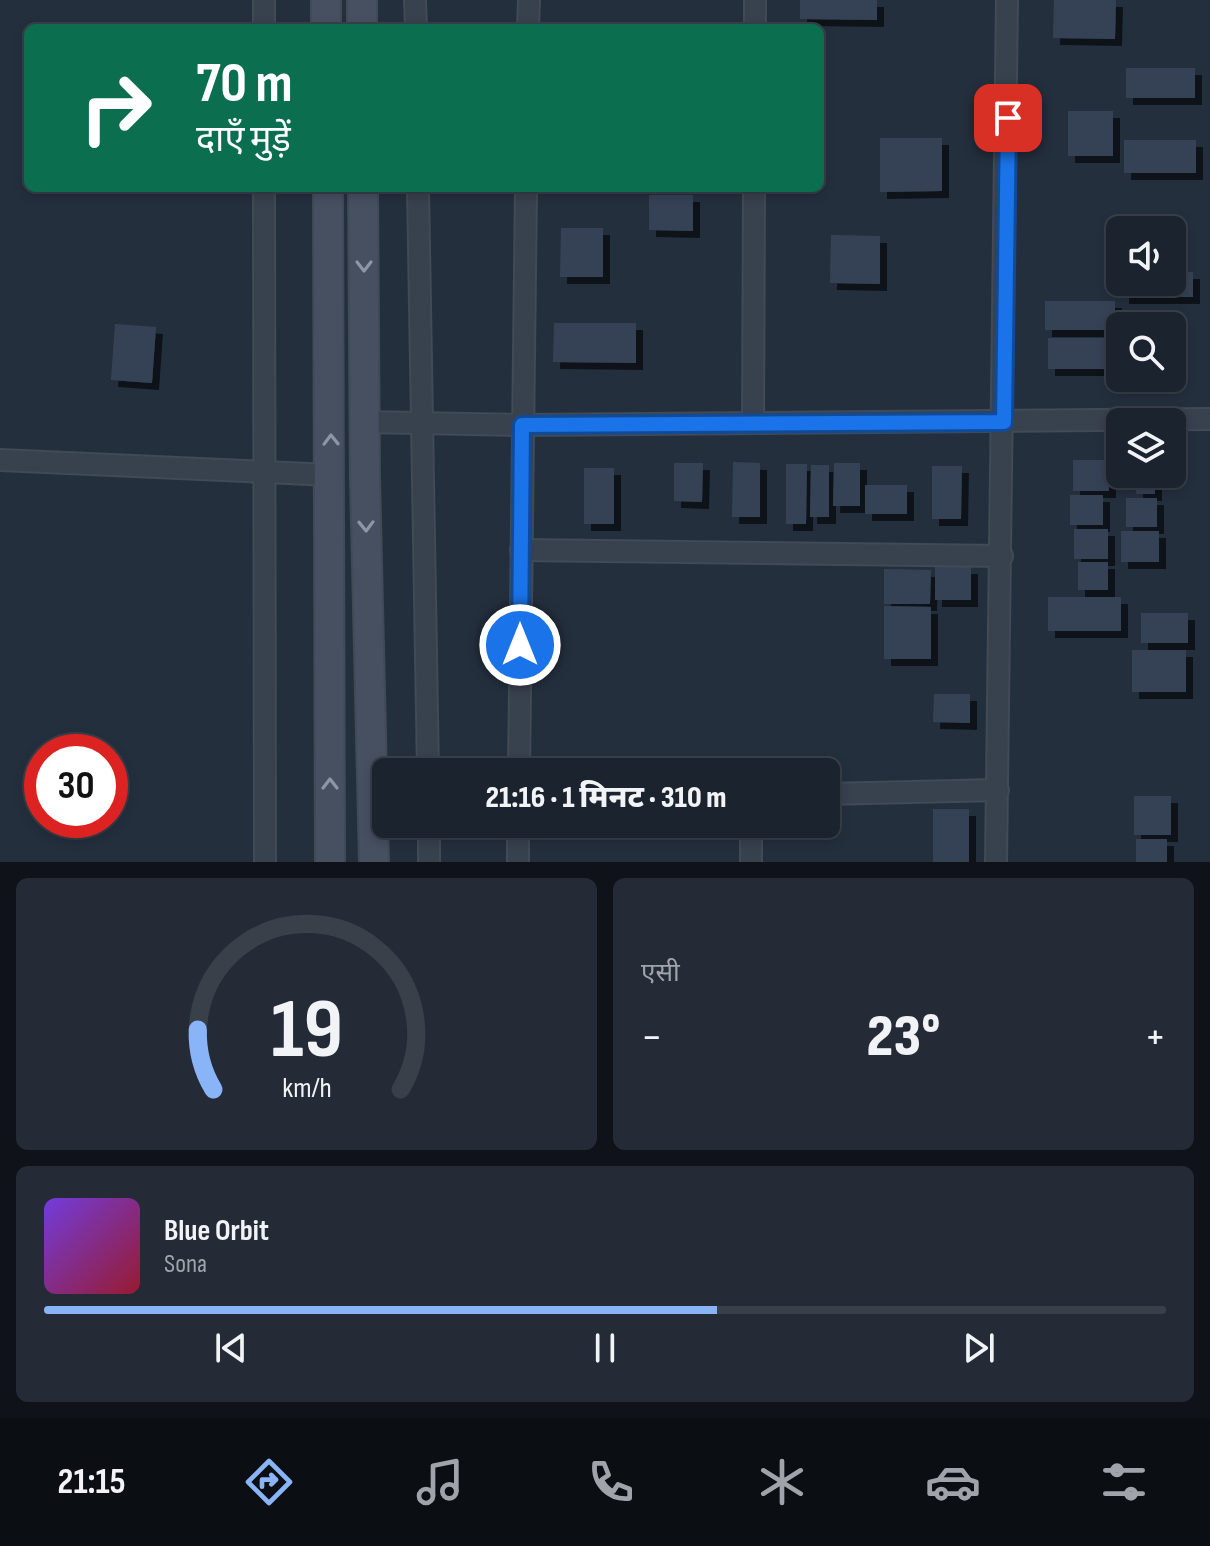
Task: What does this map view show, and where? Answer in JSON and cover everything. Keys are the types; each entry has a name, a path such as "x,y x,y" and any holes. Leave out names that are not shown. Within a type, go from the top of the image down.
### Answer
{"street":[{"path":"264,0 264,24"},
{"path":"326,0 326,24"},
{"path":"362,0 362,24"},
{"path":"415,0 416,24"},
{"path":"528,24 529,0"},
{"path":"755,0 755,24"},
{"path":"996,862 1007,0"},
{"path":"264,192 265,862"},
{"path":"328,192 330,862"},
{"path":"363,192 374,862"},
{"path":"418,192 428,758"},
{"path":"519,758 526,192"},
{"path":"753,423 754,192"},
{"path":"365,422 522,425 1210,419"},
{"path":"0,460 331,475"},
{"path":"521,550 1002,556"},
{"path":"840,794 998,790"},
{"path":"429,838 429,862"},
{"path":"518,838 518,862"},
{"path":"751,838 751,862"}],"building":[{"path":"800,0 877,0 877,20 800,19"},
{"path":"1054,0 1116,0 1115,39 1053,38"},
{"path":"1126,68 1195,68 1195,98 1126,98"},
{"path":"1068,111 1113,111 1113,156 1068,156"},
{"path":"880,138 942,138 942,191 880,192"},
{"path":"1124,140 1196,140 1196,173 1124,173"},
{"path":"649,195 693,195 693,231 649,230"},
{"path":"561,228 603,228 603,277 560,277"},
{"path":"831,235 880,236 880,284 830,283"},
{"path":"1186,272 1193,272 1193,297 1122,297 1186,296"},
{"path":"1045,301 1115,301 1115,312 1106,312 1106,330 1045,330"},
{"path":"554,323 636,323 636,363 553,362"},
{"path":"115,324 156,327 152,383 111,380"},
{"path":"1048,338 1106,338 1106,369 1048,369"},
{"path":"1073,460 1106,460 1106,488 1109,491 1073,491"},
{"path":"733,462 760,463 760,517 732,517"},
{"path":"674,463 703,463 702,502 674,501"},
{"path":"834,463 860,463 860,506 833,506"},
{"path":"786,464 807,464 806,524 786,524"},
{"path":"811,465 829,465 829,517 810,517"},
{"path":"932,466 962,466 961,519 932,519"},
{"path":"584,468 614,468 614,524 584,524"},
{"path":"865,485 907,485 907,514 865,514"},
{"path":"1136,488 1155,488 1155,494 1136,494"},
{"path":"1070,495 1103,495 1103,525 1070,525"},
{"path":"1126,498 1157,498 1157,527 1126,527"},
{"path":"1074,529 1108,529 1108,559 1074,559"},
{"path":"1121,531 1159,531 1159,562 1121,562"},
{"path":"1078,562 1108,562 1108,590 1078,590"},
{"path":"935,567 971,567 971,600 935,600"},
{"path":"884,569 931,570 930,604 884,604"},
{"path":"1048,597 1121,597 1121,631 1048,631"},
{"path":"884,606 931,607 931,659 884,659"},
{"path":"1141,613 1188,613 1188,643 1141,643"},
{"path":"1132,650 1186,650 1186,692 1132,692"},
{"path":"934,694 970,694 970,723 933,722"},
{"path":"1134,796 1171,796 1171,835 1134,835"},
{"path":"933,809 969,809 969,862 933,862"},
{"path":"1136,839 1167,839 1167,862 1136,862"}],"route":[{"path":"520,645 522,425 1004,422 1008,118"}]}
